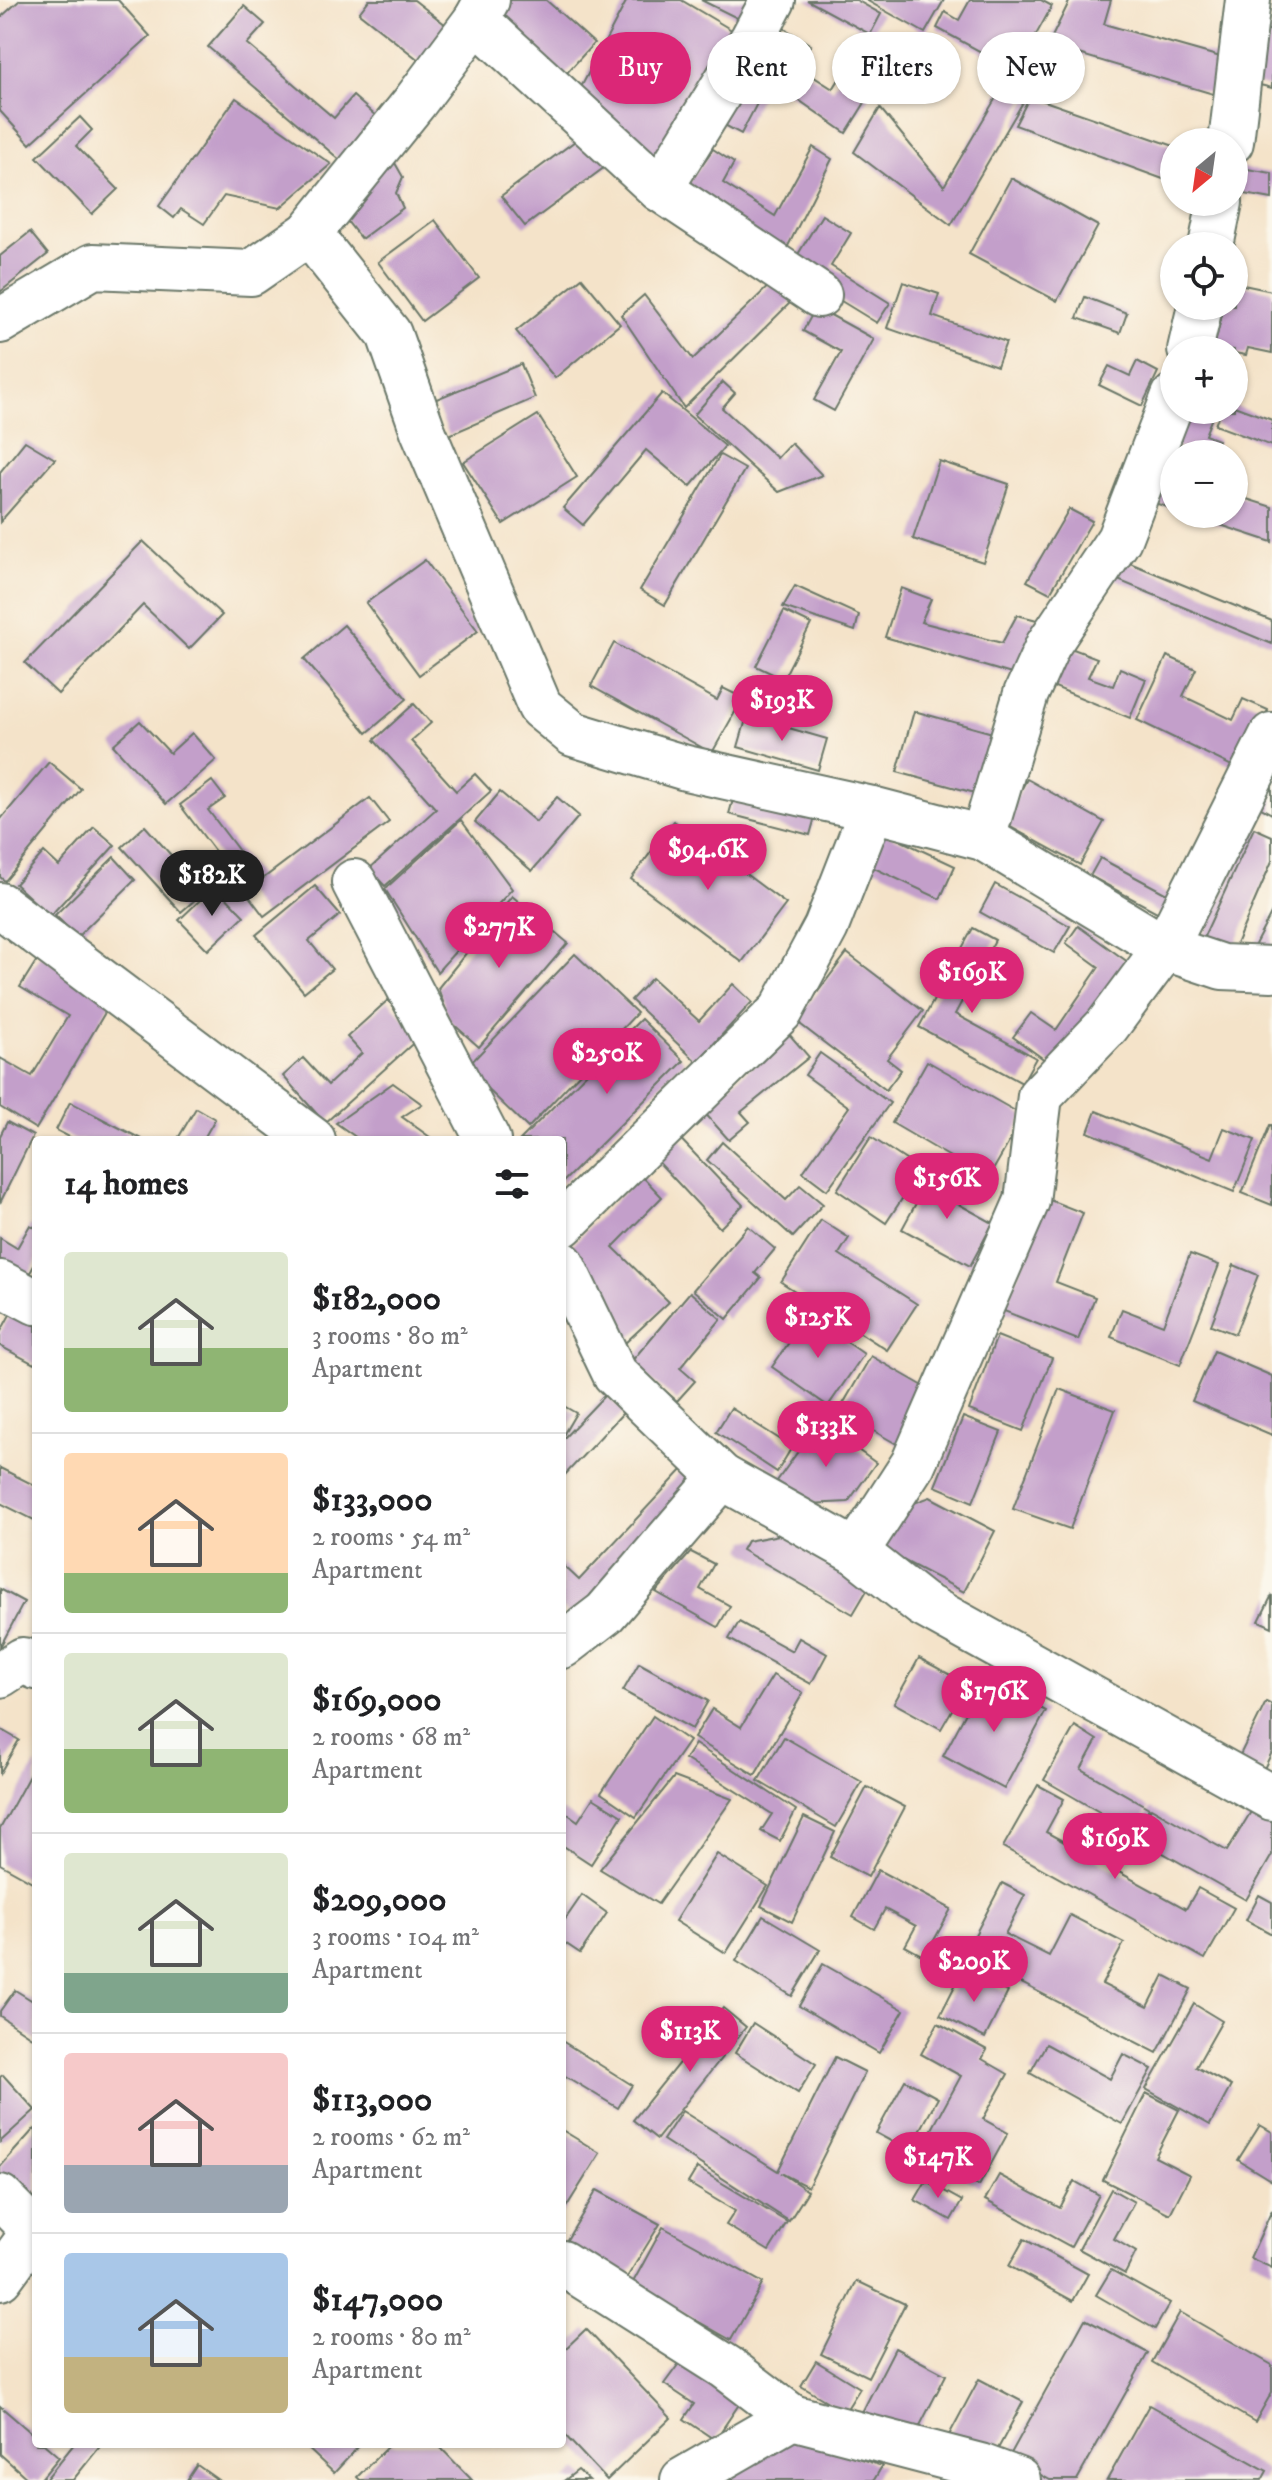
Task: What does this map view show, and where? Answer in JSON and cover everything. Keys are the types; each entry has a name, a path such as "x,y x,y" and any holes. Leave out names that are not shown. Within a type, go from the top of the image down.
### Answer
{"street":[{"path":"660,189 773,0"},
{"path":"1233,128 1248,0"},
{"path":"0,321 93,266 251,273 309,233 414,103 482,10 660,189 819,295"},
{"path":"309,233 389,334 423,431 540,707 573,734 686,768 872,809 983,838 1165,948 1222,967 1272,969"},
{"path":"983,838 1026,694 1048,645 1119,539 1163,424"},
{"path":"856,1552 913,1464 1027,1201 1040,1096 1107,1026 1165,948 1272,735"},
{"path":"566,1221 781,1011 826,927 872,809"},
{"path":"354,882 486,1136"},
{"path":"0,905 308,1136"},
{"path":"566,1272 615,1374 722,1477 856,1552 922,1604 1272,1798"},
{"path":"0,1283 32,1300"},
{"path":"566,1639 605,1613 722,1477"},
{"path":"0,1675 23,1660 32,1665"},
{"path":"0,2197 32,2227"},
{"path":"0,2278 32,2234"},
{"path":"566,2266 726,2367 792,2417 980,2466 1018,2480"},
{"path":"683,2480 792,2417"}],"building":[{"path":"20,0 118,0 150,36 30,144 0,111 0,18"},
{"path":"369,0 414,0 451,29 424,64 359,13"},
{"path":"506,0 546,0 590,39 590,47 564,76 494,13"},
{"path":"627,0 681,0 735,32 707,32 707,79 657,163 593,104 691,104 691,32 610,32"},
{"path":"701,0 751,0 741,20"},
{"path":"807,0 856,0 881,14 872,32 866,32"},
{"path":"866,0 944,0 923,32"},
{"path":"970,0 1041,0 1052,6 1038,32 977,32 977,50 961,41 961,32 944,32 937,28 945,12 959,20"},
{"path":"1070,0 1111,0 1104,24 1231,60 1220,96 1085,56 1085,32 1054,32"},
{"path":"244,6 265,24 247,44 334,118 353,96 377,117 340,160 208,47"},
{"path":"774,22 790,32 769,32"},
{"path":"1265,29 1272,31 1272,88 1252,83"},
{"path":"590,70 590,101 579,91"},
{"path":"816,78 832,88 832,104 864,104 846,133 804,104 816,104"},
{"path":"236,98 331,164 280,208 224,196 204,224 181,209 174,218 159,206"},
{"path":"729,104 757,104 741,134 719,122"},
{"path":"992,104 1022,104 951,225 854,152 880,108 944,186"},
{"path":"1026,104 1053,104 1160,141 1160,178 1015,125"},
{"path":"80,117 92,130 76,146 118,189 92,214 37,157"},
{"path":"586,133 609,164 525,226 501,196"},
{"path":"813,147 832,159 784,254 688,184 713,149 734,163 723,183 775,216"},
{"path":"391,156 403,177 396,193 403,208 361,239 337,208"},
{"path":"1248,169 1272,173 1272,199 1248,195"},
{"path":"1011,178 1098,226 1057,301 969,254"},
{"path":"822,215 851,233 831,266 890,303 877,323 789,269"},
{"path":"435,220 479,278 422,321 378,262"},
{"path":"30,232 48,254 0,292 0,256"},
{"path":"779,276 803,290 684,408 621,315 644,295 693,359"},
{"path":"582,278 620,324 555,378 516,331"},
{"path":"903,282 939,294 932,316 1006,342 997,366 887,328"},
{"path":"1248,286 1272,291 1272,353 1248,348 1248,336 1217,336 1221,320 1248,320"},
{"path":"1085,297 1127,313 1120,333 1077,318"},
{"path":"816,307 874,339 834,411 814,400 841,352 803,331"},
{"path":"1137,361 1158,372 1142,406 1099,385 1109,366 1130,376"},
{"path":"521,364 535,398 449,435 434,400"},
{"path":"723,382 735,393 722,408 777,458 791,443 822,475 779,492 694,415"},
{"path":"662,393 725,446 690,487 646,450 583,525 563,508"},
{"path":"1248,411 1272,420 1272,446 1215,425 1248,424"},
{"path":"538,415 577,477 503,524 463,462"},
{"path":"1173,424 1209,424 1205,435 1218,440 1167,440"},
{"path":"25,441 55,459 0,522 0,472"},
{"path":"720,455 745,469 665,605 640,590"},
{"path":"939,461 1009,484 983,562 913,539"},
{"path":"1160,476 1160,505 1151,502"},
{"path":"1248,499 1272,507 1272,542 1229,528 1248,528"},
{"path":"1069,509 1092,521 1050,593 1027,581"},
{"path":"143,541 222,615 189,649 143,605 58,694 25,663"},
{"path":"1120,559 1272,621 1272,644 1113,578"},
{"path":"425,560 478,631 419,675 366,603"},
{"path":"795,586 859,615 855,631 783,607"},
{"path":"901,588 931,599 921,622 1002,643 1017,615 1041,621 1015,675 885,637"},
{"path":"784,611 811,624 783,679 756,666"},
{"path":"344,625 407,699 367,733 304,659"},
{"path":"614,643 717,700 723,688 743,698 712,753 591,686"},
{"path":"1060,644 1097,658 1088,677 1113,686 1120,668 1146,679 1130,718 1045,683"},
{"path":"1167,656 1196,669 1183,696 1233,720 1243,699 1268,710 1240,770 1137,720"},
{"path":"414,704 431,723 411,741 456,791 475,774 491,791 385,886 369,869 436,809 374,740"},
{"path":"914,711 996,734 975,793 897,772"},
{"path":"747,716 827,739 818,770 738,747"},
{"path":"140,721 170,753 192,733 216,760 166,804 113,745"},
{"path":"49,762 81,789 5,881 0,877 0,820"},
{"path":"1272,771 1272,814 1254,804"},
{"path":"1027,779 1104,822 1080,865 1003,823"},
{"path":"212,781 225,798 208,810 261,880 370,798 389,822 264,916 180,805"},
{"path":"736,789 817,810 810,835 729,814"},
{"path":"500,792 536,822 557,797 579,816 532,871 475,822"},
{"path":"461,820 512,889 437,972 385,889"},
{"path":"674,821 786,904 742,962 631,879"},
{"path":"145,826 204,892 181,912 122,847"},
{"path":"94,827 115,845 50,916 15,884 44,852 59,866"},
{"path":"872,827 955,866 940,899 857,860"},
{"path":"1254,828 1272,836 1272,861 1233,951 1200,945"},
{"path":"114,857 135,880 77,937 55,915"},
{"path":"1100,858 1178,900 1168,918 1090,876"},
{"path":"995,884 1070,926 1054,953 980,912"},
{"path":"215,886 244,916 208,950 179,920"},
{"path":"315,886 340,915 309,941 332,969 304,992 256,935"},
{"path":"512,896 568,943 479,1047 450,1021 438,988"},
{"path":"1272,912 1272,955 1249,956"},
{"path":"1078,926 1132,965 1059,1070 1013,1037 1031,1013 1056,1030 1099,967 1066,943"},
{"path":"973,928 995,940 955,1014 1036,1058 1022,1083 919,1027"},
{"path":"847,953 923,1011 887,1059 901,1070 886,1090 796,1021"},
{"path":"575,954 637,1013 528,1128 466,1068"},
{"path":"40,955 113,999 36,1129 0,1107 0,1058 32,1076 68,1016 20,987"},
{"path":"652,978 699,1021 733,984 752,1002 697,1062 631,1000"},
{"path":"388,1000 420,1037 325,1123 283,1076 303,1058 328,1085 362,1053 347,1037"},
{"path":"641,1019 684,1061 566,1179 566,1136 524,1136"},
{"path":"789,1034 809,1057 741,1112 750,1122 729,1140 702,1110"},
{"path":"820,1053 890,1103 827,1190 803,1172 849,1107 805,1075"},
{"path":"927,1061 1024,1116 988,1179 892,1123"},
{"path":"393,1083 422,1104 402,1117 428,1136 354,1136 336,1123"},
{"path":"70,1102 135,1136 67,1136 56,1130"},
{"path":"196,1108 215,1119 205,1136 179,1136"},
{"path":"1096,1111 1212,1158 1224,1128 1255,1140 1234,1192 1088,1132"},
{"path":"7,1122 33,1136 0,1203 0,1136"},
{"path":"1272,1125 1272,1205 1242,1193"},
{"path":"673,1131 743,1205 720,1228 650,1153"},
{"path":"871,1137 921,1170 886,1223 837,1190"},
{"path":"722,1142 786,1200 800,1185 823,1204 793,1237 707,1160"},
{"path":"934,1170 960,1184 951,1200 993,1223 970,1266 902,1229"},
{"path":"641,1175 662,1197 613,1247 669,1302 624,1344 572,1245"},
{"path":"1047,1199 1083,1213 1056,1282 1095,1297 1078,1340 1004,1311"},
{"path":"821,1220 849,1238 839,1254 917,1304 887,1350 781,1282"},
{"path":"32,1226 32,1269 26,1280 0,1266 0,1238 17,1248"},
{"path":"748,1226 775,1249 755,1273 761,1278 727,1319 693,1290"},
{"path":"1190,1254 1219,1265 1180,1365 1111,1337 1122,1309 1163,1325"},
{"path":"1234,1265 1258,1275 1235,1334 1211,1325"},
{"path":"690,1292 721,1319 680,1368 695,1381 677,1401 631,1362"},
{"path":"13,1309 32,1320 32,1363 0,1346 0,1333"},
{"path":"808,1315 864,1354 828,1406 772,1367"},
{"path":"997,1336 1052,1358 1023,1431 969,1410"},
{"path":"1214,1351 1272,1376 1272,1435 1192,1401"},
{"path":"871,1356 932,1391 900,1446 839,1411"},
{"path":"1059,1389 1115,1410 1070,1529 1013,1509"},
{"path":"605,1395 624,1412 566,1474 566,1436"},
{"path":"566,1407 576,1413 566,1430"},
{"path":"731,1408 792,1447 777,1472 716,1432"},
{"path":"963,1417 1001,1432 973,1502 935,1486"},
{"path":"819,1422 876,1463 848,1502 808,1504 777,1481"},
{"path":"0,1468 32,1484 32,1519 0,1503"},
{"path":"684,1468 704,1488 578,1623 566,1612 566,1568 579,1580"},
{"path":"930,1497 995,1531 964,1592 874,1545 893,1511"},
{"path":"790,1533 873,1580 853,1614 742,1550 747,1541"},
{"path":"691,1552 714,1564 700,1589 730,1606 718,1627 656,1592"},
{"path":"0,1589 24,1602 0,1647"},
{"path":"1272,1595 1272,1627 1259,1621"},
{"path":"739,1622 792,1651 799,1638 827,1654 811,1684 729,1639"},
{"path":"919,1658 967,1684 941,1729 894,1703"},
{"path":"639,1663 708,1701 692,1729 623,1691"},
{"path":"773,1675 803,1693 755,1775 694,1738 712,1709 741,1727"},
{"path":"984,1679 1046,1711 1004,1789 943,1756"},
{"path":"1266,1702 1272,1705 1272,1752 1262,1773 1237,1761"},
{"path":"653,1716 689,1741 636,1817 601,1793"},
{"path":"1075,1726 1097,1740 1081,1769 1149,1808 1134,1832 1044,1780"},
{"path":"0,1729 19,1740 0,1773"},
{"path":"784,1737 862,1782 836,1827 758,1781"},
{"path":"695,1744 796,1810 780,1841 761,1831 772,1814 685,1759"},
{"path":"32,1770 32,1882 0,1864 0,1829"},
{"path":"674,1777 732,1799 658,1904 600,1869"},
{"path":"1038,1785 1064,1799 1046,1832 1186,1909 1198,1888 1234,1908 1205,1959 1003,1847"},
{"path":"867,1787 905,1807 868,1877 830,1857"},
{"path":"593,1798 622,1816 591,1864 566,1848 566,1813 578,1821"},
{"path":"1151,1808 1227,1851 1252,1810 1272,1821 1272,1855 1246,1900 1135,1837"},
{"path":"804,1817 835,1832 792,1922 761,1906"},
{"path":"717,1854 768,1886 726,1953 675,1921"},
{"path":"878,1870 951,1909 925,1957 905,1946 916,1926 885,1909 874,1929 853,1917"},
{"path":"1002,1883 1025,1895 1005,1934 1049,1956 1070,1915 1124,1943 1102,1984 1148,2007 1164,1975 1191,1989 1157,2053 965,1954"},
{"path":"582,1895 607,1913 580,1953 566,1944 566,1918"},
{"path":"1259,1895 1272,1902 1272,1934 1246,1920"},
{"path":"763,1916 820,1950 792,1996 736,1961"},
{"path":"823,1964 904,2010 879,2053 799,2006"},
{"path":"963,1970 1008,1992 985,2038 940,2015"},
{"path":"15,1990 32,2001 32,2037 0,2016 0,2011"},
{"path":"1194,2004 1222,2021 1196,2067 1231,2086 1210,2125 1146,2089"},
{"path":"723,2008 746,2027 657,2139 633,2120"},
{"path":"753,2023 816,2064 798,2093 735,2053"},
{"path":"938,2023 987,2050 982,2059 1008,2074 983,2119 1008,2133 979,2186 919,2153 961,2076 921,2054"},
{"path":"566,2044 632,2085 618,2108 566,2076"},
{"path":"1046,2044 1110,2079 1123,2054 1152,2069 1122,2124 1030,2073"},
{"path":"835,2057 865,2072 808,2187 781,2173 808,2191 789,2221 663,2140 682,2111 778,2171"},
{"path":"3,2075 32,2107 32,2113 0,2142 0,2077"},
{"path":"905,2080 938,2098 909,2151 876,2133"},
{"path":"1146,2093 1179,2110 1155,2157 1190,2175 1170,2214 1103,2180"},
{"path":"1260,2125 1272,2132 1272,2181 1238,2160"},
{"path":"32,2131 32,2209 0,2180 0,2167"},
{"path":"566,2132 600,2153 566,2208"},
{"path":"697,2168 787,2222 769,2251 726,2225 735,2211 688,2183"},
{"path":"999,2175 1060,2208 1074,2181 1099,2195 1071,2247 985,2200"},
{"path":"926,2181 962,2201 951,2220 915,2200"},
{"path":"1111,2189 1134,2202 1114,2239 1136,2252 1125,2274 1079,2249"},
{"path":"597,2190 660,2224 626,2279 566,2241"},
{"path":"1272,2210 1272,2268 1250,2258"},
{"path":"663,2227 763,2283 731,2340 632,2284"},
{"path":"1024,2239 1088,2274 1073,2301 1009,2266"},
{"path":"1111,2270 1170,2303 1155,2329 1096,2295"},
{"path":"857,2281 905,2304 868,2377 821,2354"},
{"path":"1180,2312 1272,2365 1272,2392 1255,2422 1152,2362"},
{"path":"1085,2319 1148,2353 1077,2480 1050,2480 1009,2457"},
{"path":"586,2329 671,2418 607,2480 566,2436 566,2348"},
{"path":"895,2348 946,2375 910,2445 859,2418"},
{"path":"686,2354 746,2394 715,2440 684,2419 694,2404 664,2384"},
{"path":"816,2361 860,2388 845,2412 801,2386"},
{"path":"979,2379 1023,2402 992,2460 948,2437"},
{"path":"1149,2405 1267,2471 1262,2480 1107,2480"},
{"path":"0,2406 32,2434 32,2448 49,2448 59,2457 40,2480 29,2480 0,2454"},
{"path":"786,2434 882,2466 874,2480 716,2480"},
{"path":"71,2448 99,2448 73,2480 45,2480"},
{"path":"307,2448 357,2448 334,2473"},
{"path":"386,2448 441,2448 472,2480 360,2480 357,2477"},
{"path":"197,2465 218,2480 187,2480"},
{"path":"578,2470 589,2480 565,2480"}]}
